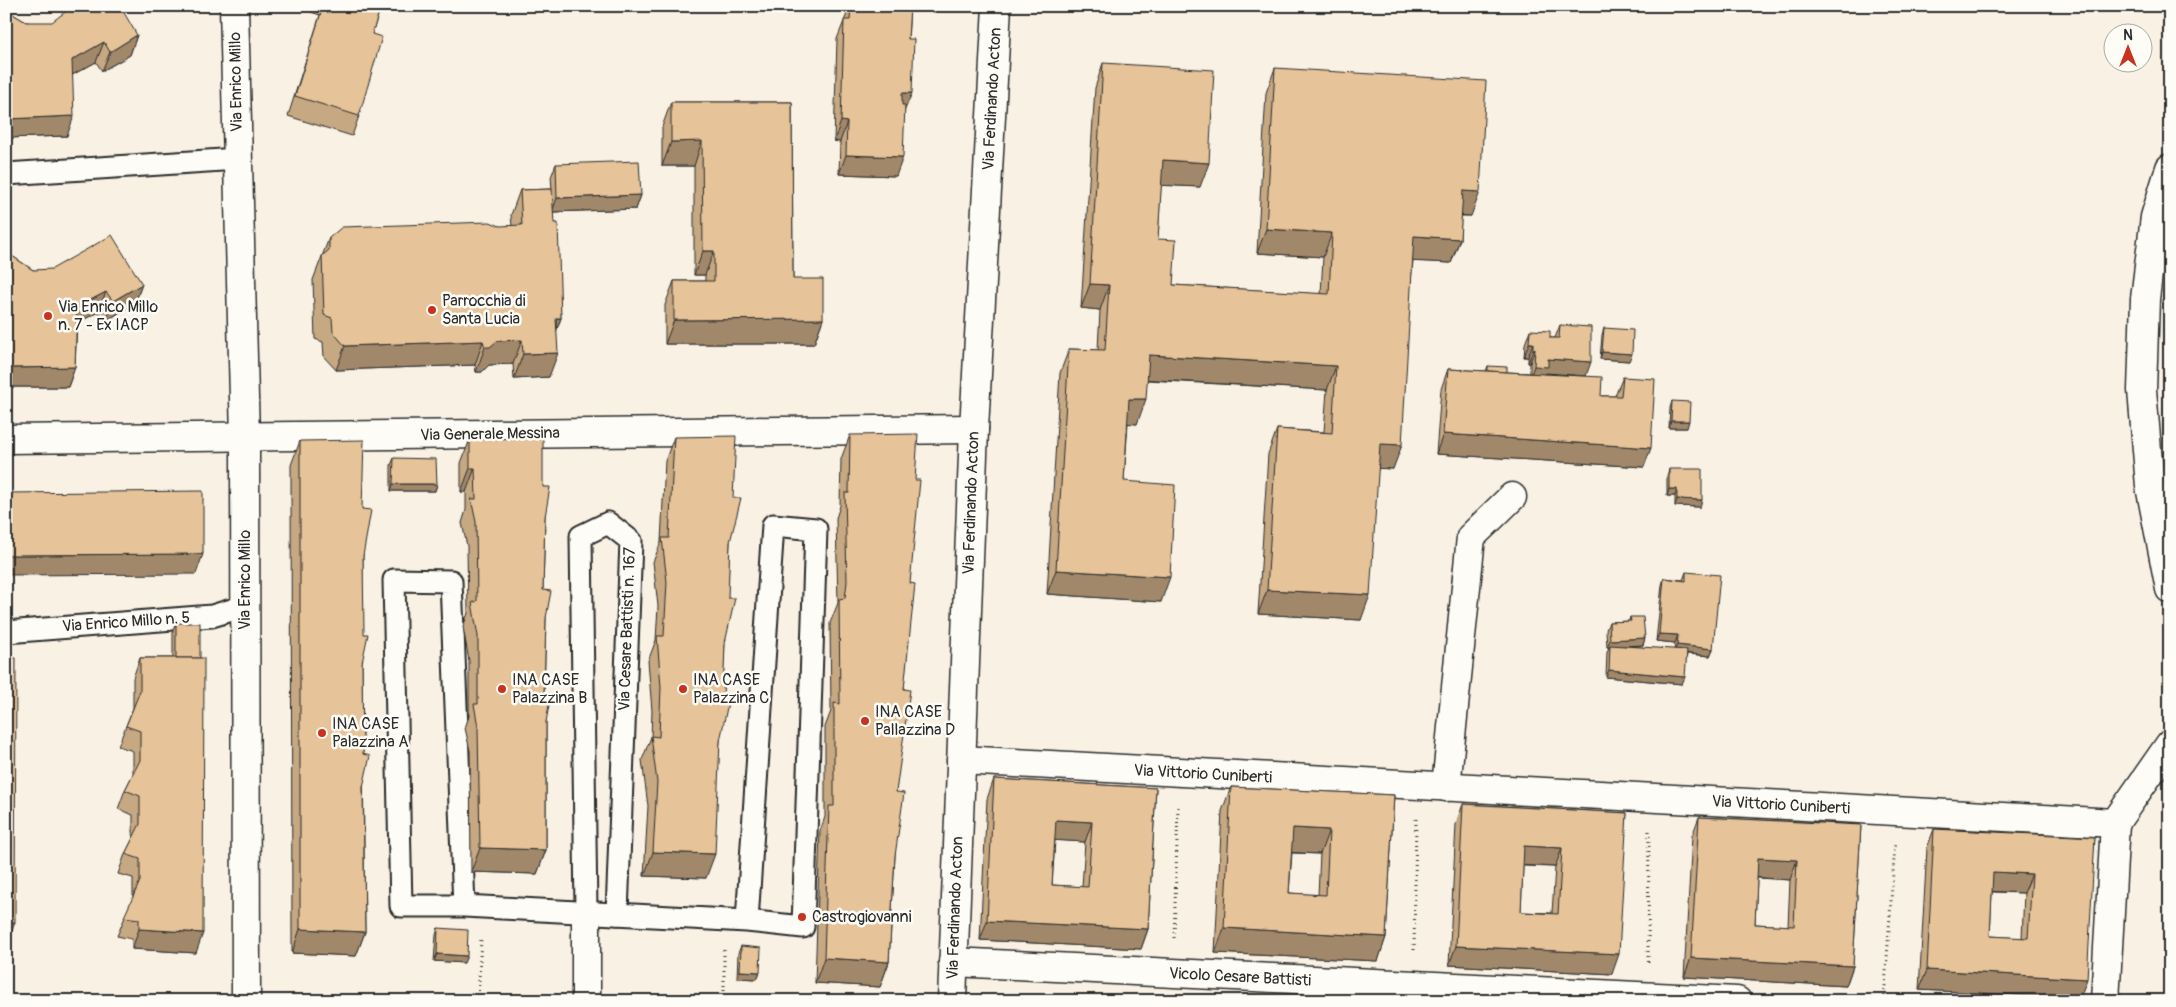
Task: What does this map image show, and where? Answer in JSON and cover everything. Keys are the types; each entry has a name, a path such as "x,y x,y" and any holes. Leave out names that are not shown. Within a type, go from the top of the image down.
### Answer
{"street":[{"name":"Via Enrico Millo","path":"234,6 245,437 246,1001"},
{"name":"Via Ferdinando Acton","path":"952,1001 974,429 997,6"},
{"path":"2170,168 2155,217 2145,299 2142,390 2150,486 2170,589"},
{"name":"Via Generale Messina","path":"6,439 974,429"},
{"path":"1446,787 1471,537 1512,497"},
{"path":"2105,1001 2115,823 2170,744"},
{"name":"Via Vittorio Cuniberti","path":"961,760 2115,823"},
{"path":"586,912 586,1001"},
{"name":"Vicolo Cesare Battisti","path":"953,962 1737,1001"}],"lane":[{"path":"6,174 238,159"},
{"name":"Via Cesare Battisti n. 167","path":"586,912 581,536 608,523 631,541 617,914"},
{"path":"473,906 451,581 394,580 402,906 473,906 724,919 804,927 816,529 773,525 747,921"},
{"name":"Via Enrico Millo n. 5","path":"6,632 212,616 245,606"}],"path":[{"path":"1173,974 1180,773"},
{"path":"1413,985 1417,785"},
{"path":"1648,996 1649,798"},
{"path":"1884,1001 1898,811"},
{"path":"473,906 478,1001"},
{"path":"724,919 724,1001"}],"building":[{"path":"73,6 120,6 137,35 110,52 104,42 72,60 74,116 8,119 6,10 26,22 52,22"},
{"path":"323,6 381,6 372,34 382,37 359,116 295,96"},
{"path":"851,6 910,6 908,39 914,39 912,93 902,93 902,105 905,105 903,157 846,155 847,122 841,121 844,20 850,20"},
{"path":"1103,63 1214,70 1209,163 1163,160 1158,239 1176,240 1173,285 1329,294 1332,233 1266,229 1275,68 1486,81 1480,192 1463,191 1460,239 1414,236 1402,445 1380,444 1370,595 1267,590 1277,429 1332,433 1336,366 1149,355 1146,399 1129,399 1124,481 1175,485 1170,577 1056,570 1069,349 1105,350 1109,285 1090,284"},
{"path":"671,102 792,102 793,279 823,279 823,319 674,320 674,281 714,281 714,251 703,251 702,141 671,142"},
{"path":"639,161 641,195 557,198 556,164"},
{"name":"Parrocchia di Santa Lucia","path":"552,189 554,223 558,223 561,318 556,318 558,353 523,354 522,340 497,341 490,347 485,347 483,341 345,346 333,332 332,318 324,315 322,256 329,250 329,238 342,227 490,222 500,226 522,225 520,190"},
{"name":"Via Enrico Millo n. 7 - Ex IACP","path":"112,235 142,284 113,301 106,292 77,307 75,367 9,368 9,308 6,307 6,252 33,270 52,269"},
{"path":"1560,325 1591,327 1591,362 1548,359 1548,367 1534,366 1535,349 1533,349 1533,343 1529,343 1530,330 1550,331 1550,338 1559,338"},
{"path":"1604,328 1633,330 1632,354 1602,352"},
{"path":"1488,366 1507,367 1507,372 1488,371"},
{"path":"1448,369 1602,377 1601,396 1621,396 1623,377 1655,379 1651,448 1443,434"},
{"path":"1672,401 1690,402 1689,421 1671,421"},
{"name":"INA CASE Pallazzina D","path":"918,434 915,480 920,480 910,583 915,584 904,689 910,690 896,792 904,793 895,856 889,962 824,958 829,806 834,806 834,703 840,704 839,599 845,598 847,582 845,493 849,493 850,435"},
{"name":"INA CASE Palazzina C","path":"736,436 733,498 741,498 730,542 728,598 735,598 725,643 723,698 729,698 720,741 715,854 653,852 657,782 651,736 659,737 661,687 657,636 664,636 667,582 662,538 669,538 674,437"},
{"name":"INA CASE Palazzina B","path":"543,438 543,487 550,487 545,517 543,590 551,591 546,618 544,694 551,694 546,722 546,850 480,848 478,727 474,704 478,704 478,636 472,603 477,601 476,522 471,499 476,499 475,468 470,468 470,439"},
{"name":"INA CASE Palazzina A","path":"364,440 362,509 371,510 363,556 364,634 368,634 362,663 363,754 370,756 363,787 365,932 300,929 300,441"},
{"path":"394,458 436,459 437,484 393,484"},
{"path":"1669,469 1702,469 1702,500 1677,499 1677,489 1669,489"},
{"path":"203,491 203,554 6,555 6,493"},
{"path":"1686,572 1720,575 1713,649 1677,645 1678,635 1659,634 1664,578 1686,581"},
{"path":"1630,617 1643,617 1645,638 1610,640 1609,622 1631,621"},
{"path":"176,623 200,623 200,658 176,658"},
{"path":"1610,645 1687,650 1685,677 1609,670"},
{"path":"6,658 16,658 15,922 6,922"},
{"path":"140,658 204,658 203,933 139,929 139,919 124,917 140,881 140,859 125,854 140,824 140,796 125,790 140,760 140,731 126,726 140,691"},
{"path":"994,779 1156,788 1148,929 987,921","holes":["1056,820 1092,822 1088,887 1052,885"]},
{"path":"1231,787 1394,795 1386,937 1224,928","holes":["1293,828 1329,830 1326,895 1289,893"]},
{"path":"1463,804 1627,813 1619,954 1456,946","holes":["1524,846 1562,848 1558,914 1521,912"]},
{"path":"1699,817 1861,825 1853,966 1691,958","holes":["1758,858 1797,860 1794,926 1755,924"]},
{"path":"1934,829 2095,837 2087,979 1927,970","holes":["1993,872 2032,874 2028,938 1990,936"]},
{"path":"438,928 468,930 467,956 437,954"},
{"path":"741,946 761,948 760,972 740,971"}],"place":[{"name":"Parrocchia di Santa Lucia","path":"432,310"},
{"name":"Via Enrico Millo n. 7 - Ex IACP","path":"48,316"},
{"name":"INA CASE Palazzina B","path":"502,689"},
{"name":"INA CASE Palazzina C","path":"683,689"},
{"name":"INA CASE Pallazzina D","path":"865,721"},
{"name":"INA CASE Palazzina A","path":"322,733"},
{"name":"Castrogiovanni","path":"802,917"}]}
